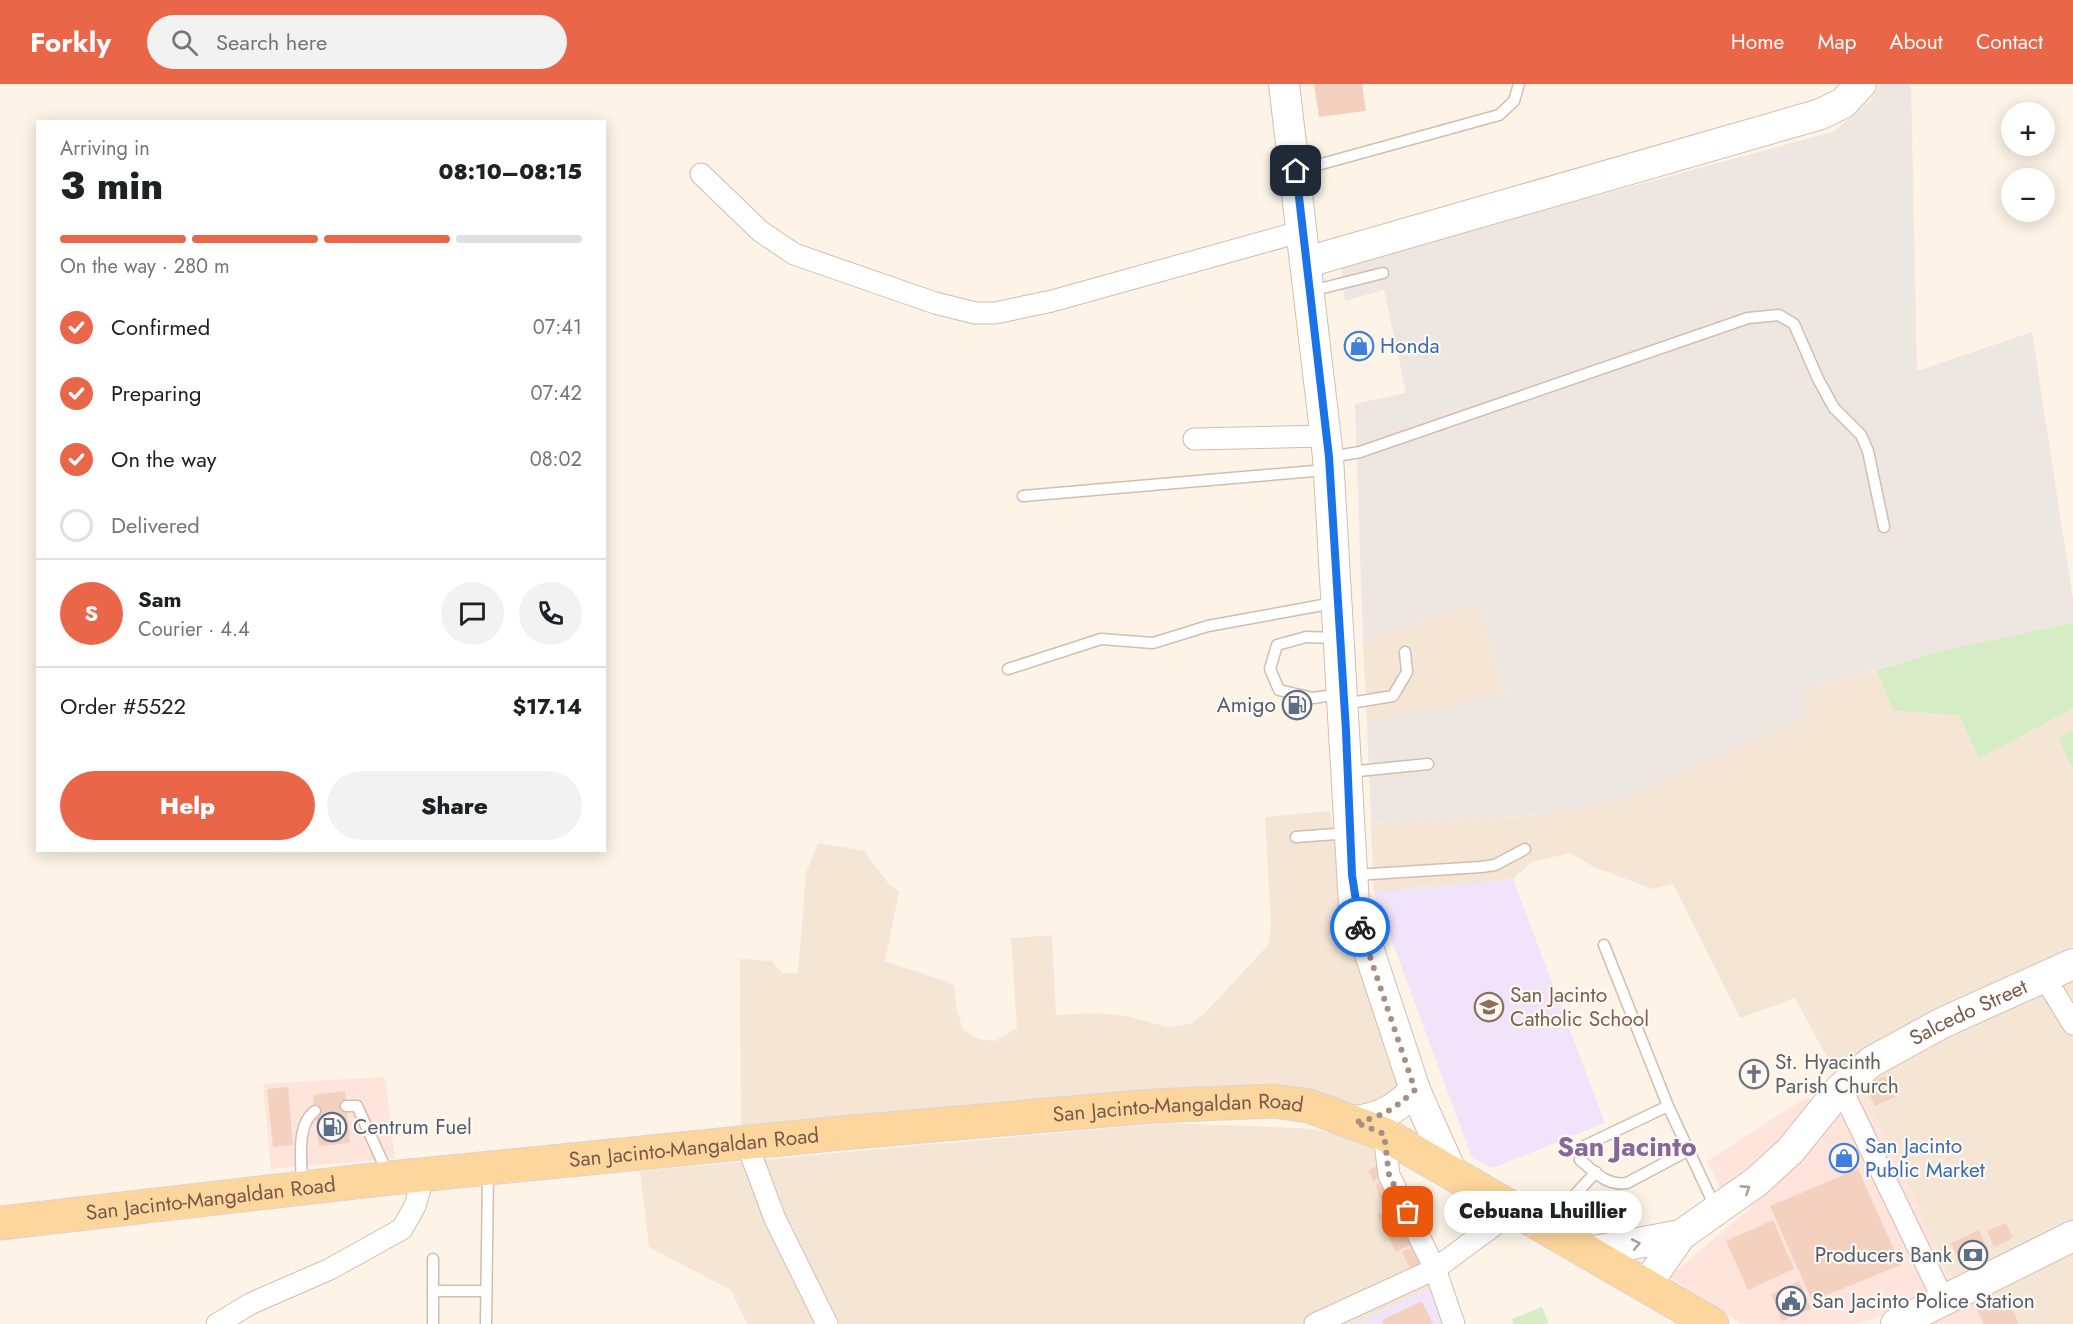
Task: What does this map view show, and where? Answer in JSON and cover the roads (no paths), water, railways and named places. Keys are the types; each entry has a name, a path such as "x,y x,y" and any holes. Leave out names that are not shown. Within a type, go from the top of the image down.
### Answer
{"main road":[{"path":"1284,84 1328,454 1346,732 1354,905 1415,1090 1451,1171"},
{"path":"1308,277 1821,114 1843,103 1861,84"},
{"name":"Salcedo Street","path":"1646,1285 1681,1235 1756,1182 1790,1151 1841,1088 1871,1062 1942,1023 2073,964"},
{"path":"1369,1128 1376,1119 1394,1110 1415,1090"},
{"name":"San Jacinto-Mangaldan Road","path":"0,1223 390,1178 1035,1115 1236,1109 1274,1101 1309,1106 1369,1128 1451,1171 1712,1324"},
{"name":"Salcedo Street","path":"1590,1252 1681,1235"},
{"path":"1896,1324 2073,1236"}],"street":[{"path":"701,174 760,231 794,254 935,303 975,313 994,313 1052,302 1303,231"},
{"path":"1194,440 1328,454"},
{"path":"2045,978 2073,1024"},
{"path":"1841,1088 1943,1299"},
{"path":"1369,1128 1389,1175 1435,1269 1454,1324"},
{"path":"747,1144 775,1219 827,1324"},
{"path":"217,1324 250,1304 330,1269 402,1229 416,1206 424,1175"},
{"path":"1315,1324 1435,1269 1516,1209"}],"lane":[{"path":"1296,171 1499,115 1514,101 1519,84"},
{"path":"1308,277 1383,273"},
{"path":"1023,496 1328,454 1360,452 1748,318 1779,315 1794,324 1818,380 1834,408 1861,435 1868,451 1884,527"},
{"path":"1008,669 1101,639 1153,643 1208,626 1337,603"},
{"path":"1339,638 1306,637 1277,645 1270,669 1279,690 1313,698 1346,732 1428,764"},
{"path":"1346,732 1393,696 1407,672 1405,652"},
{"path":"1296,837 1350,833"},
{"path":"1352,875 1496,865 1525,849"},
{"path":"1604,945 1668,1106 1716,1209"},
{"path":"346,1106 357,1106 364,1115 390,1178"},
{"path":"1668,1106 1582,1147 1580,1160 1606,1182 1627,1183 1689,1150"},
{"path":"302,1189 303,1125 308,1116 315,1111"},
{"path":"486,1324 488,1169"},
{"path":"1546,1226 1596,1172"},
{"path":"433,1258 434,1324"},
{"path":"433,1292 486,1291"}],"place":[{"name":"Honda","path":"1359,346"},
{"name":"Amigo","path":"1297,705"},
{"name":"San Jacinto Catholic School","path":"1489,1007"},
{"name":"St. Hyacinth Parish Church","path":"1754,1074"},
{"name":"Centrum Fuel","path":"332,1127"},
{"name":"San Jacinto Public Market","path":"1844,1158"},
{"name":"Cebuana Lhuillier","path":"1408,1212"},
{"name":"Producers Bank","path":"1973,1255"},
{"name":"San Jacinto Police Station","path":"1791,1301"}],"district":[{"name":"San Jacinto","path":"1627,1146"}]}
